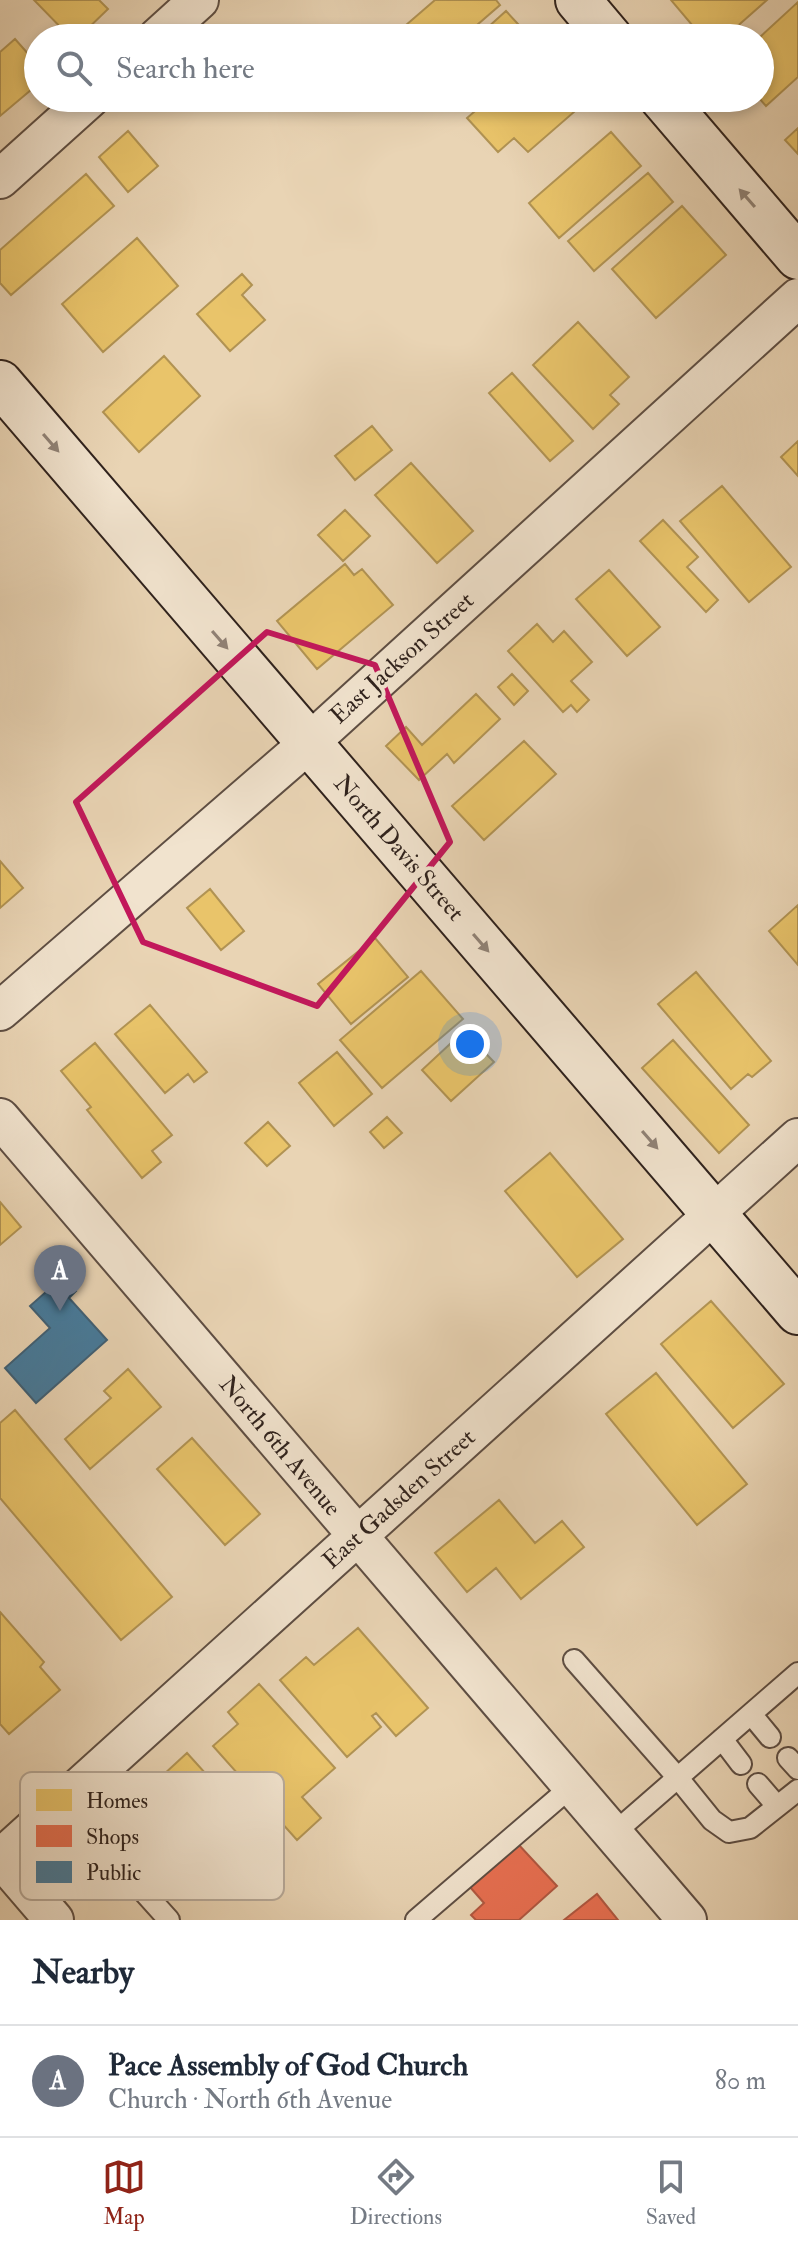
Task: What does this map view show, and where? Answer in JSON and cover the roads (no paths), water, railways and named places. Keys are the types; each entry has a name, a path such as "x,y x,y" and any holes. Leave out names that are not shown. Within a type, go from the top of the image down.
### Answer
{"main road":[{"path":"578,0 598,24"},
{"path":"674,112 798,257"},
{"name":"North Davis Street","path":"0,383 798,1312"}],"street":[{"path":"172,24 199,0"},
{"path":"0,179 74,112"},
{"name":"East Jackson Street","path":"0,1011 309,743 798,298"},
{"name":"North 6th Avenue","path":"0,1118 687,1920"},
{"name":"East Gadsden Street","path":"96,1772 798,1138"},
{"name":"East Gadsden Street","path":"0,1858 20,1840"},
{"path":"0,1858 20,1881"},
{"path":"37,1900 54,1920"}],"lane":[{"path":"574,1660 712,1820 729,1832 750,1828 798,1790"},
{"path":"613,1834 797,1676"},
{"path":"751,1714 770,1737"},
{"path":"722,1739 741,1764"},
{"path":"758,1784 777,1806"},
{"path":"416,1920 572,1786"},
{"path":"151,1900 169,1920"}],"place":[{"name":"Pace Assembly of God Church","path":"60,1311"}]}
